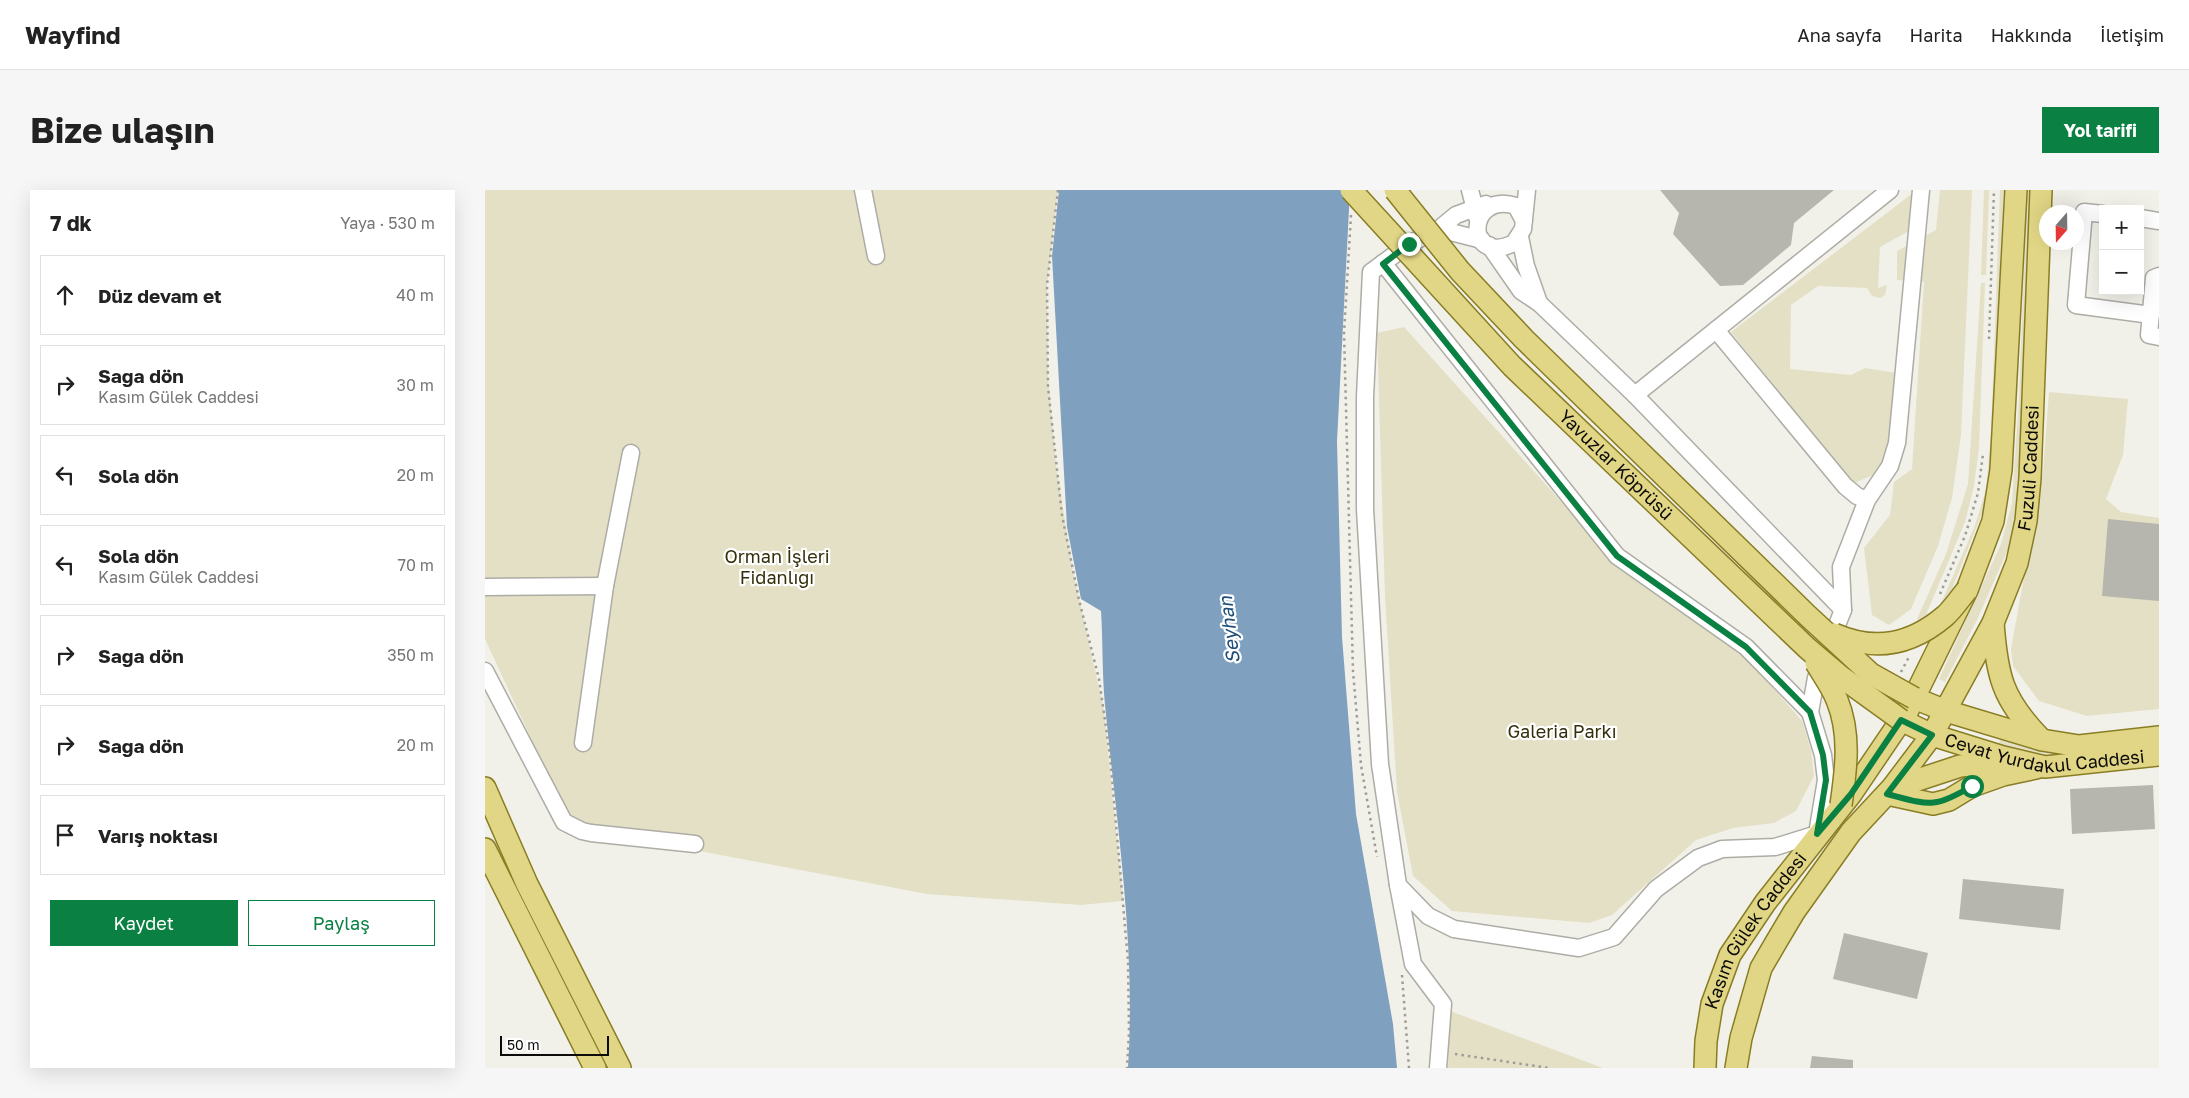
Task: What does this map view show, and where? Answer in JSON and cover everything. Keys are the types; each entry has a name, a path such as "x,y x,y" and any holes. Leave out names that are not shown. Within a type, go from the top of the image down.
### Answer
{"main road":[{"name":"Yavuzlar Köprüsü","path":"1351,190 1512,366 1807,648 1840,676 1908,709"},
{"name":"Yavuzlar Köprüsü","path":"1395,190 1460,271 1524,339 1823,630 1871,674 1893,687 1908,709"},
{"name":"Fuzuli Caddesi","path":"1908,709 1967,590 1993,521 2001,470 2016,190"},
{"name":"Fuzuli Caddesi","path":"1938,724 1993,623 2017,563 2026,521 2041,190"},
{"path":"1823,630 1865,646 1889,644 1915,635 1945,616 1967,590"},
{"path":"1993,623 1997,670 2003,688 2013,707 2042,740"},
{"path":"1807,648 1837,700 1846,731 1846,765 1841,805"},
{"path":"1908,709 1938,724"},
{"name":"Kasım Gülek Caddesi","path":"1705,1068 1706,1041 1712,1004 1730,955 1817,834 1841,805 1908,709"},
{"name":"Kasım Gülek Caddesi","path":"1736,1068 1741,1038 1761,968 1794,912 1836,852 1851,832 1890,791 1938,724"},
{"name":"Cevat Yurdakul Caddesi","path":"1938,724 2079,746 2159,737"},
{"name":"Cevat Yurdakul Caddesi","path":"1938,724 2019,761 2045,767 2159,754"},
{"path":"1890,791 1960,766 2019,761"},
{"path":"1890,791 1933,804 1949,800 1972,786 2003,774 2045,767"},
{"path":"485,788 527,884 619,1068"},
{"path":"485,849 595,1068"}],"street":[{"path":"863,190 876,256"},
{"path":"1470,190 1489,203"},
{"path":"1527,190 1524,221 1520,237 1526,266 1539,303"},
{"path":"1635,395 1890,190"},
{"path":"1398,885 1428,916 1454,929 1579,948 1614,937 1656,889 1698,858 1722,849 1775,846 1817,834 1826,780 1823,755 1810,712 1816,678 1843,610 1841,567 1867,500 1891,466 1897,443 1921,190"},
{"path":"1489,203 1476,225 1521,291 1539,303 1635,395 1843,610"},
{"path":"1439,1068 1443,1004 1413,964 1398,885 1380,764 1365,509 1365,397 1371,272 1409,244 1439,229 1456,215 1489,203 1516,206 1524,221"},
{"path":"2099,214 2084,212 2076,305 2151,316"},
{"path":"2144,218 2159,220"},
{"path":"1439,229 1506,246 1520,237"},
{"path":"1383,264 1617,556 1746,647 1810,712"},
{"path":"2159,276 2154,278 2149,335 2159,337"},
{"path":"1716,330 1845,486 1857,496 1867,500"},
{"path":"583,743 605,586 631,453"},
{"path":"485,587 605,586"},
{"path":"485,671 564,822 591,834 695,844"}],"path":[{"path":"1058,190 1047,285 1049,387 1062,515 1079,600 1099,679 1111,755 1128,961 1129,1032 1127,1068"},
{"path":"1989,346 1994,190"},
{"path":"1939,596 1967,527 1978,493 1983,452"},
{"path":"1893,687 1911,654"},
{"path":"1439,1051 1549,1068"}],"green space":[{"name":"Orman İşleri Fidanlığı","path":"485,190 1058,190 1047,285 1048,376 1056,465 1073,572 1104,710 1123,901 1081,905 927,894 572,827 485,639"},
{"path":"1940,190 1972,190 1961,435 1952,498 1938,546 1911,609 1889,625 1872,615 1864,548 1890,515 1894,482 1912,469 1924,282 1897,280 1897,251 1936,230"},
{"path":"1984,190 1989,190 1986,275 1981,275"},
{"path":"2000,190 2004,190 2000,265 2002,268 1991,491 1950,594 1938,610 1974,528 1986,490 1991,432"},
{"path":"2027,190 2032,190 2018,503 2009,547 1977,620 1945,682 1939,679 2001,544 2012,503 2019,397"},
{"path":"1913,193 1914,228 1880,247 1878,288 1887,285 1885,295 1880,298 1872,296 1867,288 1818,286 1791,305 1790,369 1851,375 1865,368 1897,373 1887,469 1852,484 1731,332"},
{"path":"1981,283 1985,283 1979,448 1974,486 1965,522 1923,622 1917,619 1946,554 1968,484"},
{"name":"Galeria Parkı","path":"1404,327 1620,567 1746,657 1802,721 1811,750 1814,776 1796,811 1774,823 1733,828 1696,840 1612,915 1589,923 1452,911 1413,876 1397,792 1385,597 1377,333"},
{"path":"2049,392 2128,399 2123,455 2106,499 2121,512 2159,518 2159,709 2087,716 2039,701 2013,666 2011,649 2043,473"},
{"path":"2005,733 2159,745 2041,756 1997,745"},
{"path":"1450,1011 1603,1068 1448,1068"}],"water":[{"name":"Seyhan","path":"1059,190 1350,190 1337,441 1342,637 1356,814 1393,1024 1397,1068 1128,1068 1130,1023 1127,932 1120,841 1103,682 1101,611 1081,599 1067,527 1052,256"}],"building":[{"path":"1660,190 1834,190 1794,223 1791,245 1743,285 1720,286 1673,234 1679,213"},
{"path":"2108,519 2159,524 2159,601 2102,596"},
{"path":"2153,785 2155,829 2072,834 2070,789"},
{"path":"1963,879 2064,889 2060,930 1959,919"},
{"path":"1844,933 1928,953 1917,999 1833,979"},
{"path":"1812,1056 1853,1060 1853,1068 1810,1068"}],"route":[{"path":"1409,244 1383,264 1617,556 1746,647 1810,712 1823,755 1826,780 1817,834 1851,794 1901,720 1932,735 1887,794 1933,804 1949,800 1972,786"}]}
